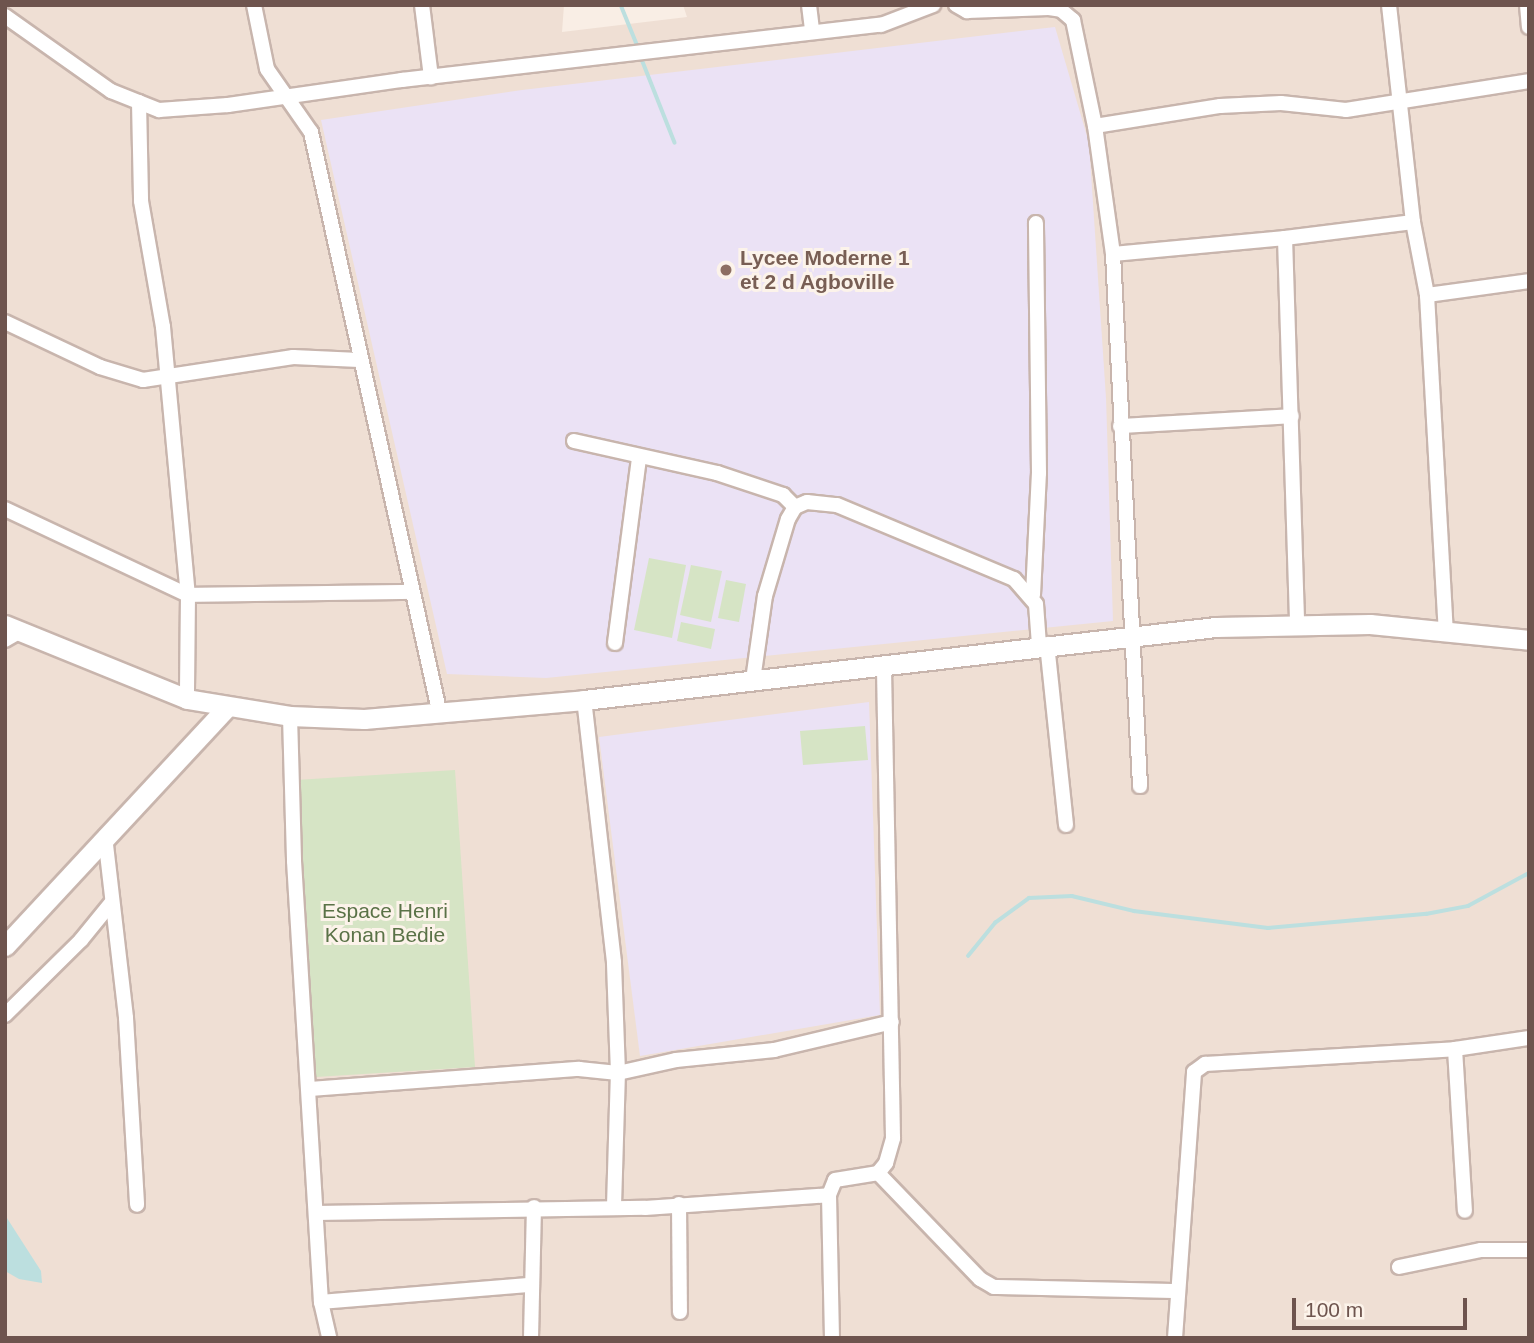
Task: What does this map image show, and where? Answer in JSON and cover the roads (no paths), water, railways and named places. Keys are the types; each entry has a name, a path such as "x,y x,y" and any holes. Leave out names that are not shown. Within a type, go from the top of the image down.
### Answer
{"main road":[{"path":"10,633 187,699 226,708 290,716 363,719 439,715 584,701 1130,634 1297,623 1446,631 1529,640"},
{"path":"5,946 226,708"}],"street":[{"path":"254,5 267,69 311,132 439,715"},
{"path":"422,5 431,77"},
{"path":"808,5 812,31"},
{"path":"5,16 92,79 159,110 228,106 284,95 812,31 881,26 933,5"},
{"path":"956,5 967,11 1049,8 1069,15 1096,126 1113,254 1130,634 1140,786"},
{"path":"1389,5 1402,102 1413,222 1427,295 1446,631"},
{"path":"1527,5 1529,27"},
{"path":"1096,126 1220,106 1281,103 1346,110 1529,81"},
{"path":"139,102 141,201 163,327 165,376 188,595 187,699"},
{"path":"1113,254 1285,238 1413,222"},
{"path":"1036,223 1039,473 1032,595 1043,645 1066,825"},
{"path":"1285,238 1297,623"},
{"path":"1427,295 1529,281"},
{"path":"5,322 100,367 143,380 293,357 359,360"},
{"path":"1120,426 1292,416"},
{"path":"574,441 639,458 717,473 783,495 795,507"},
{"path":"615,643 639,458"},
{"path":"795,507 821,500 837,505 1014,579 1032,595"},
{"path":"753,680 765,596 795,507"},
{"path":"5,509 188,595 412,592"},
{"path":"832,1338 830,1195 835,1180 878,1173 887,1163 893,1138 884,665"},
{"path":"584,701 614,962 618,1073 614,1206"},
{"path":"290,716 294,861 321,1302 329,1338"},
{"path":"105,836 126,1018 137,1205"},
{"path":"5,1015 81,940 112,902"},
{"path":"310,1089 579,1069 618,1073 676,1060 774,1050 892,1022"},
{"path":"1175,1338 1194,1072 1205,1064 1455,1049 1529,1038"},
{"path":"1455,1049 1465,1211"},
{"path":"878,1173 980,1279 994,1287 1177,1291"},
{"path":"316,1213 679,1204 830,1195"},
{"path":"679,1204 680,1312"},
{"path":"531,1338 530,1285 534,1207"},
{"path":"1399,1267 1481,1250 1529,1250"},
{"path":"321,1302 530,1285"}],"water":[{"path":"5,1215 41,1271 42,1283 19,1279 5,1271"}],"waterway":[{"path":"621,5 639,49"},
{"path":"641,57 675,143"},
{"path":"968,956 995,923 1029,898 1072,896 1134,911 1268,928 1426,914 1468,906 1529,873"}],"place":[{"name":"Lycee Moderne 1 et 2 d Agboville","path":"726,270"}],"park label":[{"name":"Espace Henri Konan Bedie","path":"385,923"}]}
